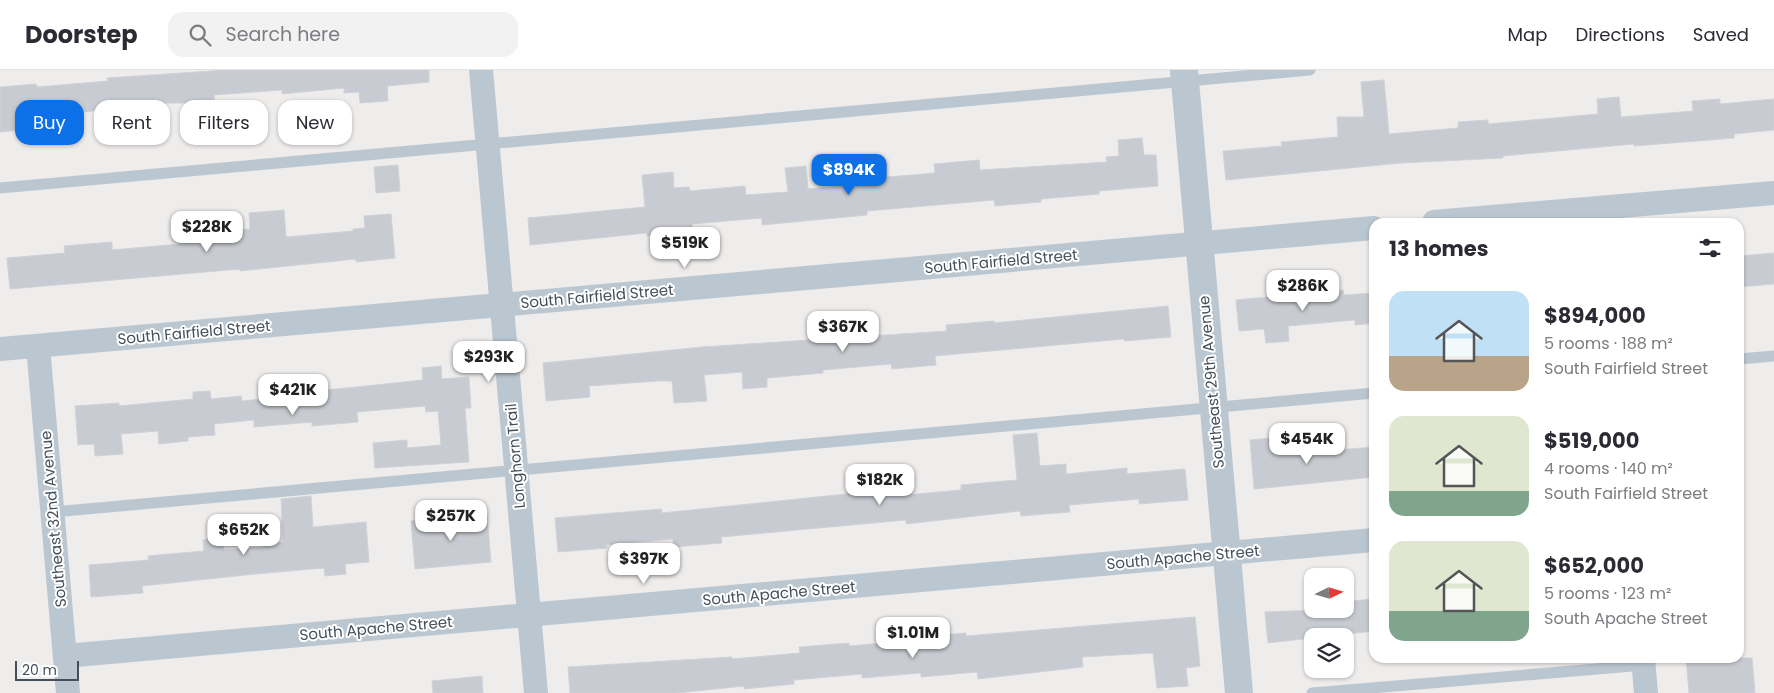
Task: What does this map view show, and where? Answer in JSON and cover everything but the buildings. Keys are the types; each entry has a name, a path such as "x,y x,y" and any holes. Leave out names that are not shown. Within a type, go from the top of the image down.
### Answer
{"street":[{"name":"Longhorn Trail","path":"481,70 536,693"},
{"name":"Southeast 29th Avenue","path":"1184,76 1239,693"},
{"path":"1481,218 1774,193"},
{"name":"South Fairfield Street","path":"0,349 1369,228"},
{"name":"Southeast 32nd Avenue","path":"38,346 68,693"},
{"name":"South Apache Street","path":"65,656 1369,540"},
{"path":"1644,663 1646,693"}],"lane":[{"path":"0,188 487,146 1184,76 1310,70"},
{"path":"1744,359 1774,356"},
{"path":"53,512 1369,393"},
{"path":"1312,693 1623,663"}]}
